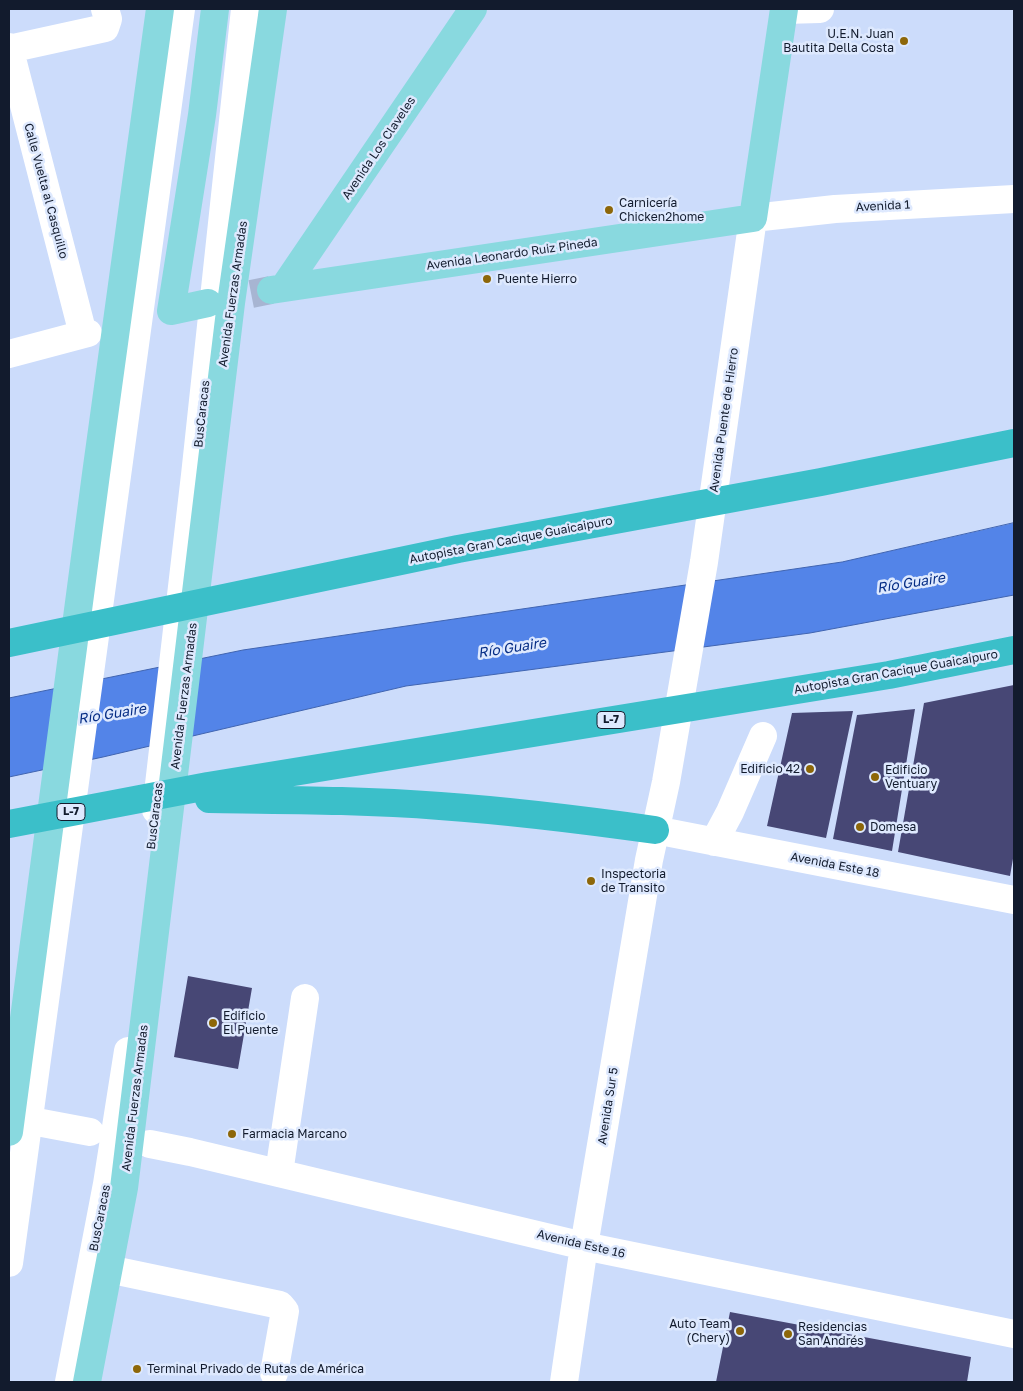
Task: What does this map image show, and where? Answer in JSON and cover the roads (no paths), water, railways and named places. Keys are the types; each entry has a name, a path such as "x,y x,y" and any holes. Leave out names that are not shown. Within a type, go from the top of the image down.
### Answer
{"highway":[{"name":"Autopista Gran Cacique Guaicaipuro","path":"9,643 458,549 822,482 1014,443"},
{"name":"Autopista Gran Cacique Guaicaipuro","path":"9,824 208,786 889,675 1014,650"},
{"path":"209,799 295,800 438,806 555,816 655,830"}],"main road":[{"path":"9,1132 160,9"},
{"path":"208,303 164,312 202,115 215,9"},
{"name":"Avenida Fuerzas Armadas","path":"87,1382 108,1269 115,1186 231,303 273,9"},
{"name":"Avenida Los Claveles","path":"278,288 474,9"},
{"name":"Avenida Puente de Hierro","path":"753,218 784,9"},
{"name":"Avenida Leonardo Ruiz Pineda","path":"278,288 753,218"}],"street":[{"path":"9,48 105,28 108,19 105,9"},
{"path":"9,1263 181,9"},
{"name":"BusCaracas","path":"69,1382 115,1186 127,1059 196,466 245,9"},
{"path":"784,9 820,9"},
{"name":"Calle Vuelta al Casquillo","path":"9,48 86,333 9,354"},
{"name":"Avenida 1","path":"753,218 835,209 1014,200"},
{"name":"Avenida Puente de Hierro","path":"655,830 666,782 704,562 753,218"},
{"path":"714,842 730,812 763,736"},
{"name":"Avenida Este 18","path":"655,830 1014,900"},
{"name":"Avenida Sur 5","path":"564,1382 584,1246 655,830"},
{"path":"279,1173 305,998"},
{"path":"42,1123 90,1132"},
{"name":"Avenida Este 16","path":"150,1144 584,1246 1014,1334"},
{"path":"108,1269 280,1304 285,1311 274,1374"}],"water":[{"name":"Río Guaire","path":"1014,523 1014,595 810,633 406,686 103,757 9,777 9,698 243,650 842,562"}],"tunnel":[{"path":"210,302 271,290"},
{"path":"116,325 156,315"}],"place":[{"name":"U.E.N. Juan Bautita Della Costa","path":"904,41"},
{"name":"Carnicería Chicken2home","path":"609,210"},
{"name":"Puente Hierro","path":"487,279"},
{"name":"Edificio 42","path":"810,769"},
{"name":"Edificio Ventuary","path":"875,777"},
{"name":"Domesa","path":"860,827"},
{"name":"Inspectoria de Transito","path":"591,881"},
{"name":"Edificio El Puente","path":"213,1023"},
{"name":"Farmacia Marcano","path":"232,1134"},
{"name":"Auto Team (Chery)","path":"740,1331"},
{"name":"Residencias San Andrés","path":"788,1334"},
{"name":"Terminal Privado de Rutas de América","path":"137,1369"}]}
